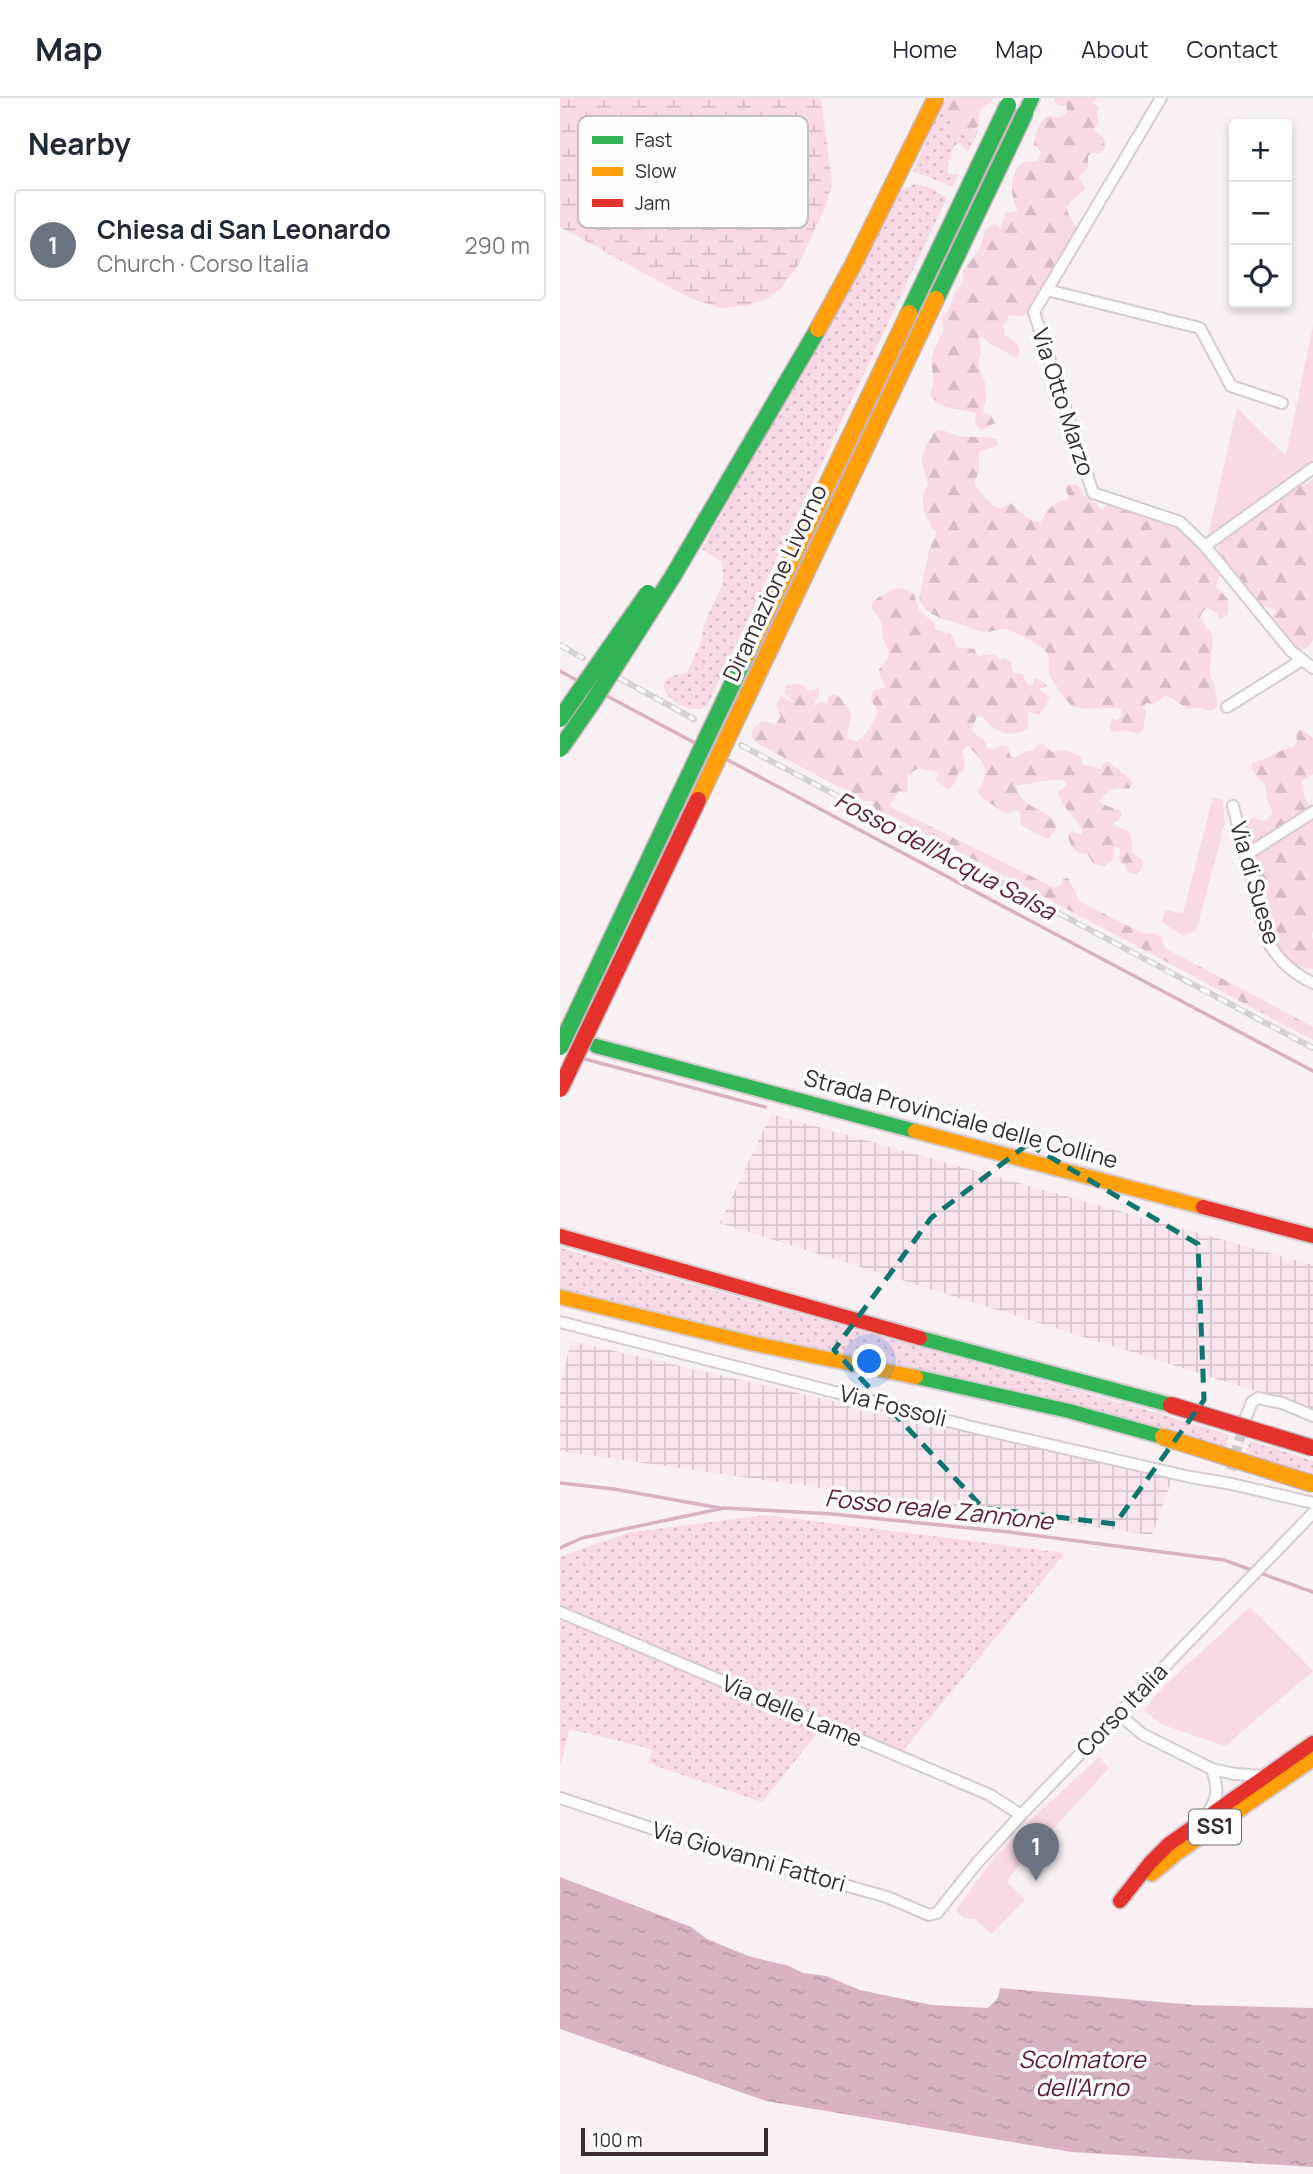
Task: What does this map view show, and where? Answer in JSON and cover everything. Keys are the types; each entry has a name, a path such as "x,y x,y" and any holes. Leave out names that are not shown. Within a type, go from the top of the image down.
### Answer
{"main road":[{"path":"560,719 664,570 731,463 838,271 926,98"},
{"path":"560,749 645,622 769,417 853,265 936,98"},
{"name":"Diramazione Livorno","path":"560,1047 1010,102"},
{"name":"Diramazione Livorno","path":"560,1089 1029,105"},
{"name":"Strada Provinciale delle Colline","path":"596,1046 1313,1236"},
{"path":"560,1236 896,1332 1171,1405 1313,1448"},
{"path":"560,1297 782,1350 983,1390 1099,1418 1313,1484"},
{"name":"SS1","path":"1313,1743 1169,1844 1120,1901 1177,1853 1313,1759"}],"street":[{"name":"Via Otto Marzo","path":"1161,98 1034,312 1093,493 1180,522 1205,545 1291,650 1313,668"},
{"name":"Via Otto Marzo","path":"1047,290 1200,328 1231,386 1282,403"},
{"path":"1205,545 1313,468"},
{"path":"1227,707 1302,660"},
{"name":"Via di Suese","path":"1233,806 1271,949 1303,979 1313,983"},
{"path":"1246,855 1313,812"},
{"name":"Via Fossoli","path":"560,1322 972,1427 1227,1483"},
{"path":"1246,1417 1252,1402 1258,1398 1282,1403 1313,1416"},
{"path":"1231,1470 1227,1483 1313,1503"},
{"name":"Corso Italia","path":"937,1913 977,1863 1021,1815 1313,1513"},
{"name":"Via delle Lame","path":"560,1612 990,1795 1021,1815"},
{"path":"1119,1714 1142,1734 1212,1769 1264,1776"},
{"path":"1206,1817 1216,1801 1217,1791 1212,1769"},
{"name":"Via Giovanni Fattori","path":"560,1798 702,1845 887,1897 929,1915 937,1913"}],"highlighted area":[{"path":"1028,1144 1198,1244 1204,1400 1115,1524 983,1508 834,1350 931,1218"}],"shaded area":[{"path":"771,1114 1313,1265 1313,1409 720,1223"},
{"path":"571,1341 1172,1479 1152,1535 560,1451 560,1388"}],"green space":[{"path":"560,98 821,98 832,183 827,202 799,264 780,289 768,298 749,305 722,308 701,302 560,227"},
{"path":"945,98 953,131 979,130 968,152 959,142 951,152 948,174 959,174 953,187 913,171"},
{"path":"945,98 994,98 980,112 979,125 974,130 952,131"},
{"path":"1055,98 1097,98 1092,102 1099,108 1099,121 1094,130 1104,139 1105,149 1099,154 1094,152 1088,156 1088,167 1079,177 1085,188 1067,207 1078,234 1041,300 1033,300 1025,315 1008,315 1002,326 1005,329 1004,335 1017,344 1020,351 1017,358 982,337 978,339 981,349 978,366 985,383 983,412 991,416 995,423 981,430 975,424 976,413 946,407 930,396 934,380 931,363 943,331 942,319 950,308 954,293 963,283 962,272 980,248 985,230 994,224 1001,229 1005,213 1018,211 1013,199 1013,178 1019,166 1037,161 1042,152 1034,145 1040,124 1050,115 1057,118 1066,114 1067,106 1054,102"},
{"path":"915,184 930,188 947,198 707,706 687,708 669,697 664,689 665,682 671,676 688,671 701,642 704,624 723,584 722,562 702,549 901,190"},
{"path":"1313,326 1313,464 1207,541 1237,408 1286,456"},
{"path":"936,430 963,437 996,439 998,445 979,452 979,471 974,483 989,501 1000,509 1011,503 1029,519 1040,523 1051,507 1068,499 1065,488 1067,485 1076,484 1082,494 1101,510 1113,499 1151,515 1161,525 1171,518 1197,550 1210,553 1220,562 1216,587 1228,599 1228,614 1220,619 1217,613 1208,608 1200,617 1212,634 1209,674 1217,707 1211,711 1189,709 1166,695 1154,704 1147,703 1142,707 1146,711 1143,730 1138,734 1125,730 1112,732 1112,719 1121,717 1121,709 1081,708 1071,705 1050,676 1048,654 1043,648 1007,629 979,631 942,618 926,609 919,599 929,551 937,532 932,528 923,509 923,496 928,484 921,459"},
{"path":"1313,479 1313,640 1307,648 1296,652 1270,618 1275,609 1256,605 1236,583 1235,573 1228,570 1227,563 1219,557 1218,544 1221,538 1291,487 1306,485"},
{"path":"896,588 914,594 919,610 935,624 934,629 952,635 956,647 974,649 978,656 994,654 999,660 1004,658 1011,662 1013,673 1022,674 1028,685 1033,685 1034,679 1046,684 1047,686 1039,689 1050,698 1039,715 1028,712 1028,728 1021,732 1003,733 982,716 977,717 972,727 973,732 986,742 987,747 994,749 1001,745 1007,746 1011,757 1033,751 1037,745 1043,744 1052,752 1063,751 1078,755 1083,765 1101,769 1107,761 1128,777 1133,784 1129,789 1112,790 1099,800 1102,804 1121,811 1119,821 1114,822 1114,825 1129,832 1132,852 1143,861 1143,866 1137,875 1127,871 1126,866 1119,860 1120,849 1116,845 1113,859 1104,867 1093,863 1088,854 1074,849 1068,835 1071,831 1082,835 1083,831 1060,798 1058,792 1067,785 1065,781 1016,785 1023,800 1048,815 1057,827 1049,838 1044,838 1021,825 1020,812 1016,810 1006,814 981,797 978,791 985,777 984,767 977,755 967,746 962,751 965,764 963,772 958,773 950,788 936,780 939,772 919,768 907,775 906,793 898,791 889,806 1055,888 1060,886 1063,879 1068,878 1079,901 1144,934 1153,933 1161,937 1165,948 1313,1027 1313,1040 890,815 879,812 872,801 865,801 755,742 751,735 754,728 762,721 776,724 781,716 776,705 781,696 795,702 784,693 787,685 801,684 809,691 819,688 819,695 813,703 816,706 819,702 827,703 829,696 834,694 841,698 851,713 847,736 850,740 857,741 864,735 878,711 872,701 872,694 874,690 886,687 879,669 888,659 889,651 883,639 881,621 871,607 877,598"},
{"path":"1301,729 1313,738 1313,774 1301,784 1308,804 1313,804 1313,969 1291,962 1270,938 1266,926 1266,909 1250,895 1253,858 1243,829 1252,817 1261,821 1267,820 1273,812 1265,785 1251,769 1253,762 1293,747 1297,742 1296,733"},
{"path":"1213,797 1223,800 1225,823 1196,931 1183,936 1162,922 1165,910 1183,914"},
{"path":"560,1248 1154,1412 1229,1435 1225,1450 560,1290"},
{"path":"1250,1441 1313,1461 1313,1478 1245,1457"},
{"path":"765,1515 1065,1553 900,1754 825,1723 762,1802 648,1763 652,1749 569,1729 560,1766 560,1557 627,1533"},
{"path":"1250,1607 1313,1671 1225,1746 1163,1725 1144,1710 1163,1687"},
{"path":"1099,1757 1109,1768 1009,1877 1008,1883 1025,1899 992,1934 975,1919 963,1918 956,1910 989,1864 1024,1826"}],"water":[{"name":"Scolmatore dell'Arno","path":"560,1877 691,1927 707,1939 748,1956 789,1966 803,1973 826,1976 860,1990 932,2005 988,2008 998,1998 1000,1988 1194,2005 1313,2008 1313,2167 1072,2152 766,2101 560,2029"}],"waterway":[{"name":"Fosso dell'Acqua Salsa","path":"560,671 580,682"},
{"name":"Fosso dell'Acqua Salsa","path":"605,695 697,744"},
{"name":"Fosso dell'Acqua Salsa","path":"726,759 1313,1071"},
{"path":"581,1058 765,1107"},
{"path":"560,1483 614,1489 720,1508"},
{"name":"Fosso reale Zannone","path":"560,1548 582,1538 724,1508 832,1514 1009,1532 1224,1560 1313,1592"}],"tunnel":[{"path":"1231,1470 1244,1423"}],"railway":[{"path":"560,645 583,658"},
{"path":"619,678 694,719"},
{"path":"741,745 1313,1048"}],"traffic: fast":[{"path":"1025,113 1032,98"},
{"path":"909,313 1008,105"},
{"path":"936,299 1025,113"},
{"path":"560,749 673,576 818,329"},
{"path":"560,719 648,593"},
{"path":"560,1047 745,657"},
{"path":"596,1046 915,1131"},
{"path":"920,1338 1171,1405"},
{"path":"916,1377 1069,1411 1163,1437"}],"traffic: slow":[{"path":"818,329 936,98"},
{"path":"698,800 936,299"},
{"path":"745,657 909,313"},
{"path":"915,1131 1203,1207"},
{"path":"560,1297 755,1344 916,1377"},
{"path":"1163,1437 1313,1484"},
{"path":"1152,1874 1177,1853 1313,1759"}],"traffic: jam":[{"path":"560,1089 698,800"},
{"path":"1203,1207 1313,1236"},
{"path":"560,1236 920,1338"},
{"path":"1171,1405 1313,1448"},
{"path":"1120,1901 1169,1844 1313,1743"}],"place":[{"name":"Chiesa di San Leonardo","path":"1036,1881"}]}
